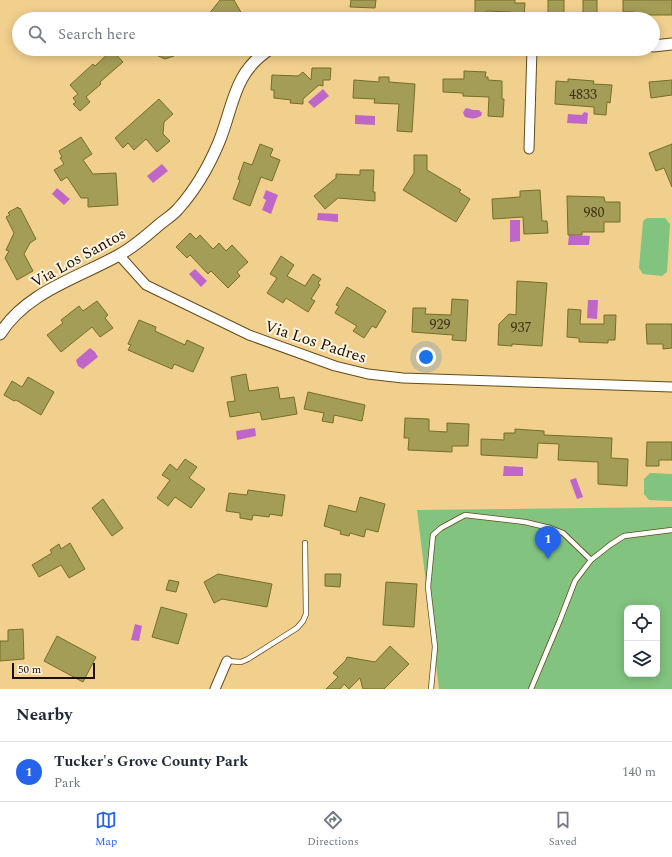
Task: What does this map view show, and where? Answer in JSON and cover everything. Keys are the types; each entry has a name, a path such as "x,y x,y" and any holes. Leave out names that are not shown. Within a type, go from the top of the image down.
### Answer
{"street":[{"path":"660,45 672,44"},
{"name":"Via Los Santos","path":"0,334 21,309 50,289 134,246 177,210 195,188 210,162 219,141 234,93 245,72 259,56"},
{"path":"529,149 532,56"},
{"name":"Via Los Padres","path":"119,255 146,285 249,335 335,366 368,374 403,378 672,387"},
{"path":"215,689 227,661"}],"lane":[{"path":"431,689 435,647 428,587 434,535 441,528 465,515 525,522 550,528 562,533 591,560"},
{"path":"531,689 575,581 591,560 624,536 672,530"},
{"path":"227,661 241,662 248,659 297,628 304,621 306,614 305,543"}],"green space":[{"path":"647,218 665,218 670,224 667,272 662,276 643,274 639,268 643,221"},
{"path":"650,473 672,474 672,501 649,500 644,494 644,479"},
{"path":"672,507 672,689 439,689 417,510"}],"shaded area":[{"path":"323,89 329,96 314,108 308,102"},
{"path":"467,108 479,110 482,113 481,116 477,118 465,117 463,113"},
{"path":"584,112 588,113 587,124 567,123 568,114 582,115"},
{"path":"355,115 375,116 375,125 355,124"},
{"path":"162,164 168,171 153,183 147,176"},
{"path":"57,188 70,199 64,205 52,194"},
{"path":"266,190 278,195 271,214 262,210 266,200 263,198"},
{"path":"318,213 338,214 338,222 317,220"},
{"path":"510,220 520,220 520,241 510,242"},
{"path":"569,235 590,236 589,245 568,245"},
{"path":"195,269 207,281 201,287 189,274"},
{"path":"588,300 598,300 597,319 587,318"},
{"path":"90,348 98,357 83,369 78,366 76,360"},
{"path":"255,428 256,436 237,440 236,431"},
{"path":"504,466 523,467 523,476 503,476"},
{"path":"576,478 583,497 577,499 570,480"},
{"path":"135,624 142,626 139,641 131,640"}],"building":[{"path":"220,0 234,0 241,12 211,12"},
{"path":"351,0 376,0 375,8 350,7"},
{"path":"475,0 515,0 515,3 525,3 524,12 475,12"},
{"path":"548,0 564,0 564,12 548,12"},
{"path":"583,0 597,0 597,12 583,12"},
{"path":"623,0 672,0 672,15 660,15 660,12 623,12"},
{"path":"106,56 118,56 123,62 100,82 101,84 86,97 90,102 80,111 73,104 76,102 73,98 78,94 70,85 93,64 95,66"},
{"path":"158,56 174,56 165,59"},
{"path":"312,68 331,68 330,80 323,80 323,86 319,85 303,99 303,104 290,103 291,100 274,98 274,90 271,90 272,75 298,76 303,72 311,80"},
{"path":"464,71 486,72 485,77 488,77 488,80 502,81 502,99 504,99 503,117 488,116 489,97 463,96 463,93 443,92 443,79 464,79"},
{"path":"379,77 389,77 389,82 415,84 412,132 397,131 399,104 374,103 375,99 353,98 354,80 379,82"},
{"path":"568,79 594,81 593,84 612,85 610,103 607,102 606,115 594,114 594,107 555,104 556,81 568,82"},
{"path":"672,80 672,95 651,98 649,82"},
{"path":"159,99 173,114 164,122 163,134 170,141 157,152 146,139 134,150 128,143 123,148 115,138"},
{"path":"81,137 92,154 83,160 93,174 116,173 118,205 88,207 88,198 81,198 67,177 61,181 54,170 64,164 60,158 62,157 59,151"},
{"path":"260,144 273,149 270,156 280,160 272,181 261,177 250,206 233,199 240,180 238,179 244,162 252,165"},
{"path":"672,144 672,187 664,168 656,171 649,153"},
{"path":"414,155 427,155 427,170 461,190 459,192 470,199 456,222 403,190 414,173"},
{"path":"360,170 374,170 373,192 375,192 375,201 338,198 325,209 314,196 336,178 336,174 360,175"},
{"path":"540,190 542,221 547,221 548,233 524,234 523,217 493,219 492,199 520,197 520,191"},
{"path":"567,196 604,197 605,202 620,202 620,222 604,222 604,232 582,232 582,235 568,235"},
{"path":"18,207 19,209 20,208 36,239 30,243 24,254 33,271 17,280 5,258 9,251 6,250 14,233 6,217 10,215 8,213 9,212"},
{"path":"190,233 196,239 200,235 213,249 219,243 226,251 232,245 248,262 237,272 240,276 228,288 211,271 208,274 190,255 187,258 176,247"},
{"path":"281,256 294,265 287,276 305,286 313,274 321,279 318,283 320,285 311,299 315,301 308,312 286,298 283,303 267,293 277,278 270,274"},
{"path":"517,281 547,283 542,346 512,344 512,346 498,345 499,324 509,314 516,315"},
{"path":"347,287 386,311 376,328 372,326 364,338 353,331 357,326 335,313 339,306 336,305"},
{"path":"452,299 468,300 466,341 452,340 453,335 412,332 413,308 426,308 425,314 451,315"},
{"path":"97,301 108,315 105,318 113,328 100,337 92,327 61,352 47,335 63,323 61,320 79,306 83,311"},
{"path":"568,309 581,310 580,324 604,324 604,315 616,315 615,340 608,340 608,343 579,342 579,338 567,337"},
{"path":"139,320 156,327 155,331 185,345 187,340 204,348 193,372 174,364 172,369 128,350 131,345 128,344"},
{"path":"646,324 672,324 672,348 663,349 663,344 647,344"},
{"path":"246,374 249,391 278,387 280,399 294,397 297,414 262,420 260,412 230,417 227,402 235,401 231,377"},
{"path":"28,377 54,392 41,415 16,400 14,401 4,395 12,381 22,387"},
{"path":"308,392 365,405 362,421 334,415 333,423 322,421 324,413 304,409"},
{"path":"405,418 429,419 429,431 447,432 447,423 469,424 468,446 452,446 452,452 408,450 409,438 404,438"},
{"path":"515,429 544,431 544,435 612,438 611,458 628,459 627,486 598,484 598,462 558,460 559,444 538,443 537,458 481,455 481,439 504,440 504,433 515,433"},
{"path":"647,442 672,442 672,460 659,460 659,466 646,466"},
{"path":"185,459 197,467 189,478 205,489 191,508 175,497 168,506 157,498 170,480 162,475 170,464 177,470"},
{"path":"248,490 285,495 282,516 270,514 269,517 253,515 252,520 240,518 240,513 226,511 229,493 247,495"},
{"path":"360,497 385,504 378,532 366,529 364,537 350,533 349,536 340,534 341,531 324,526 329,505 356,512"},
{"path":"103,499 123,528 112,536 92,508"},
{"path":"70,543 85,569 69,578 61,565 39,577 32,565 52,553 50,550 59,544 61,549"},
{"path":"218,574 272,584 267,607 222,599 214,603 204,582"},
{"path":"325,574 341,574 340,587 325,586"},
{"path":"169,580 179,582 176,592 166,590"},
{"path":"386,582 417,584 414,627 383,625"},
{"path":"161,607 187,614 178,644 152,637"},
{"path":"23,629 24,659 0,661 0,641 8,641 8,630"},
{"path":"57,636 96,657 83,682 44,661"},
{"path":"390,646 409,664 384,689 363,689 360,678 349,689 344,684 340,689 326,689 338,677 333,673 346,660 347,657 375,662"}],"place":[{"name":"Tucker's Grove County Park","path":"548,559"}]}
